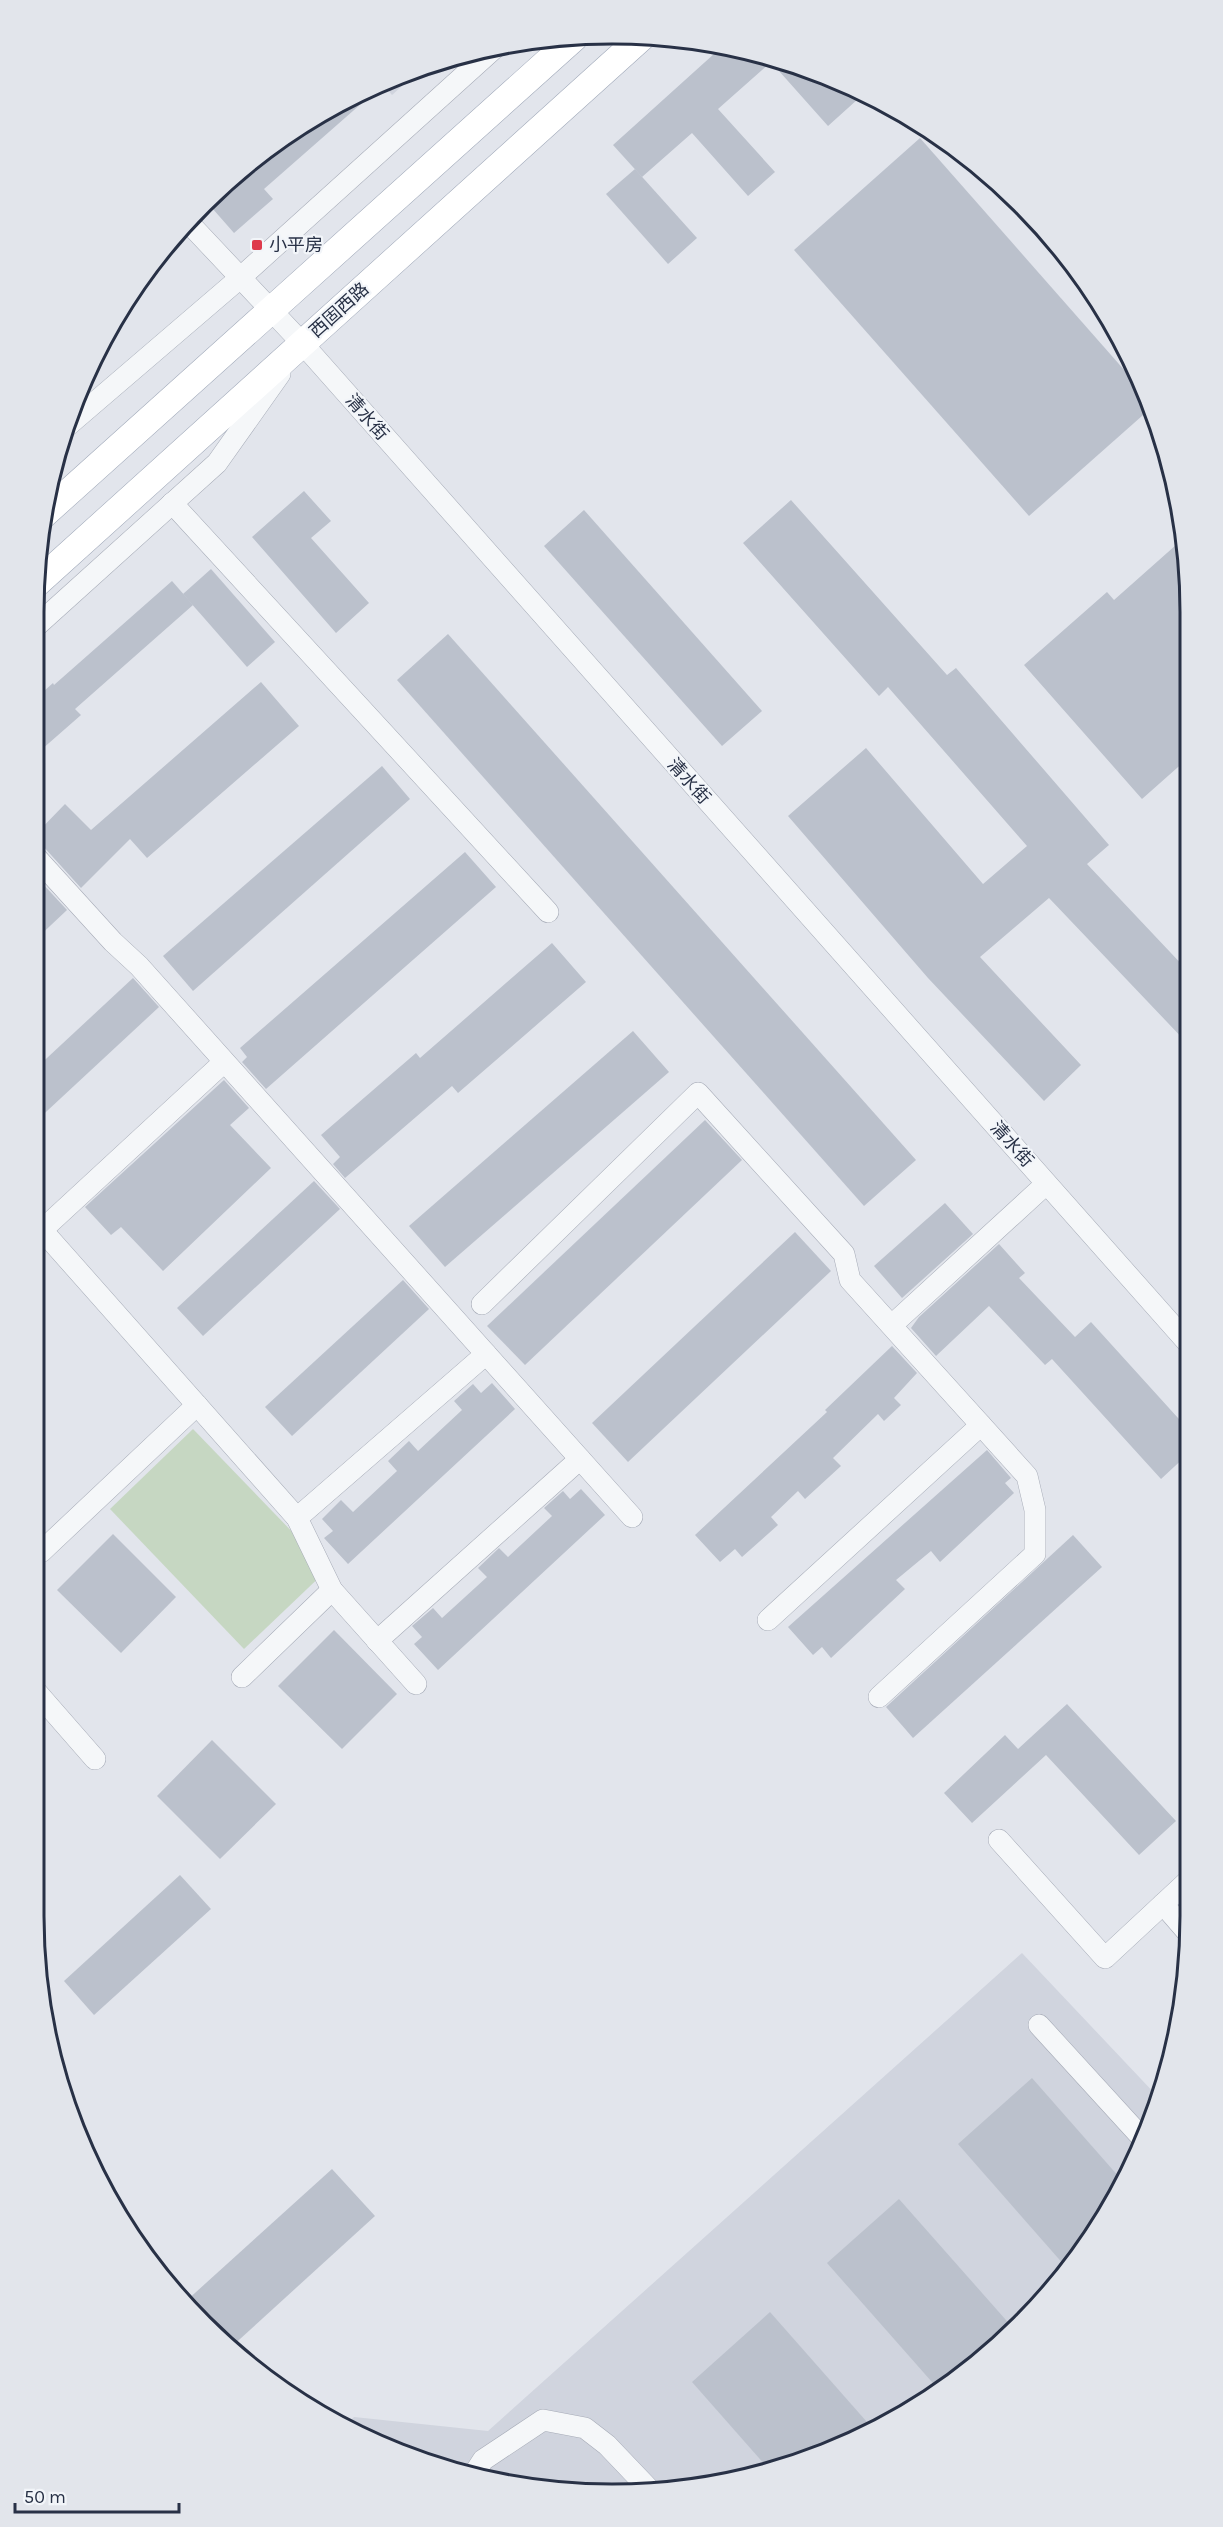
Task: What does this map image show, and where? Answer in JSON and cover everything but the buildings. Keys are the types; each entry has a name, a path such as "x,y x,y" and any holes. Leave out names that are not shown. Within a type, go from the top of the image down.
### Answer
{"main road":[{"name":"西固西路","path":"45,576 633,45"},
{"path":"53,506 565,46"}],"street":[{"path":"79,416 240,278 483,58"},
{"name":"清水街","path":"193,228 302,343 1180,1335"},
{"path":"44,619 216,462 302,343"},
{"path":"172,503 548,912"},
{"path":"44,866 113,942 139,966 632,1518"},
{"path":"44,1220 224,1062"},
{"path":"482,1304 698,1093 844,1254 850,1280 1027,1476 1035,1510 1035,1554 879,1697"},
{"path":"892,1325 1046,1184"},
{"path":"44,1234 297,1518 332,1590 416,1684"},
{"path":"297,1518 486,1354"},
{"path":"44,1549 197,1405"},
{"path":"768,1620 981,1425"},
{"path":"377,1641 580,1459"},
{"path":"242,1677 332,1590"},
{"path":"44,1701 95,1759"},
{"path":"999,1840 1105,1958 1180,1888"},
{"path":"1163,1904 1180,1924"},
{"path":"1039,2025 1136,2132"},
{"path":"478,2467 483,2460 543,2420 585,2428 607,2445 643,2482"}],"shaded area":[{"path":"406,83 392,95 388,90"},
{"path":"1022,1953 1151,2090 1136,2133 1103,2200 1084,2231 1039,2290 986,2343 957,2366 927,2388 863,2425 794,2453 722,2473 686,2479 612,2484 537,2479 464,2464 394,2440 351,2420 354,2417 488,2431"}],"green space":[{"path":"193,1429 328,1569 244,1649 110,1509"}],"place":[{"name":"小平房","path":"257,245"}]}
